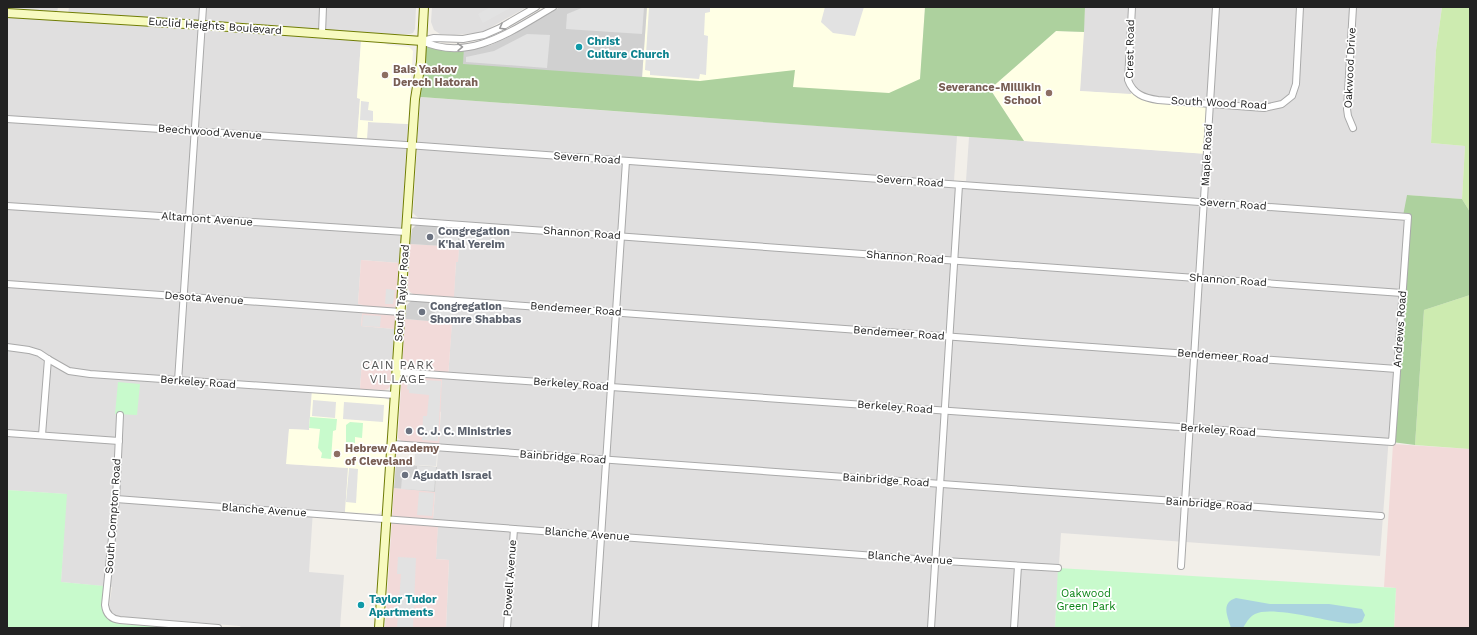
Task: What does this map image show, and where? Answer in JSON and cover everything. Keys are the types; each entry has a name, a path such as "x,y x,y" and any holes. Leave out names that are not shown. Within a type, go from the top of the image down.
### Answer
{"main road":[{"name":"South Taylor Road","path":"378,628 387,519 415,99 422,41 424,7"},
{"name":"Euclid Heights Boulevard","path":"7,13 322,33 422,41"}],"street":[{"path":"178,381 203,7"},
{"path":"322,33 323,7"},
{"path":"422,41 434,38 463,39 484,35 500,28 536,7"},
{"path":"422,41 436,47 476,46 498,38 553,7"},
{"name":"Crest Road","path":"1132,7 1128,80 1134,90"},
{"name":"Maple Road","path":"1181,566 1216,7"},
{"name":"South Wood Road","path":"1134,90 1139,95 1150,99 1264,108 1282,104 1292,96 1296,84 1300,7"},
{"name":"Oakwood Drive","path":"1353,7 1347,109 1353,128"},
{"name":"Beechwood Avenue","path":"7,119 413,145"},
{"name":"Severn Road","path":"413,145 1408,217"},
{"path":"595,628 626,161"},
{"path":"931,628 959,185"},
{"name":"Altamont Avenue","path":"7,206 406,232"},
{"name":"Andrews Road","path":"1392,442 1408,217"},
{"name":"Shannon Road","path":"407,221 1402,293"},
{"name":"Desota Avenue","path":"7,284 401,312"},
{"name":"Bendemeer Road","path":"402,296 1397,369"},
{"name":"Berkeley Road","path":"7,347 39,353 69,371 90,374 395,395"},
{"path":"42,435 48,359"},
{"name":"Berkeley Road","path":"397,372 1392,442"},
{"name":"South Compton Road","path":"120,415 116,499 105,605 106,609 110,616 120,620 218,628"},
{"path":"7,433 119,441"},
{"name":"Bainbridge Road","path":"392,444 1381,516"},
{"name":"Blanche Avenue","path":"116,499 1058,568"},
{"name":"Powell Avenue","path":"507,628 514,529"},
{"path":"1014,628 1018,566"}],"shaded area":[{"path":"7,7 58,7 57,13 7,10"},
{"path":"69,7 416,7 415,29 413,33 375,34 68,14"},
{"path":"432,7 527,7 486,30 476,33 454,35 440,34 434,30 431,22"},
{"path":"491,7 512,7 483,23 478,14"},
{"path":"560,7 647,7 641,92 429,77 455,51 472,50 491,45"},
{"path":"584,7 644,7 642,34 566,29 567,14"},
{"path":"647,7 925,7 918,112 641,92"},
{"path":"649,7 710,7 710,12 705,13 704,35 708,36 706,75 700,74 699,79 650,75 650,71 645,70"},
{"path":"825,7 864,7 855,36 833,33 821,22"},
{"path":"1085,7 1442,7 1436,50 1431,143 1465,146 1462,199 1407,195 1380,556 1061,533 1055,628 446,628 449,560 436,559 438,520 433,519 441,412 439,411 442,377 448,378 460,221 419,218 413,213 420,97 957,136 954,181 966,181 969,137 1209,154 1213,100 1080,91"},
{"path":"7,17 361,41 357,98 360,98 357,145 366,146 368,122 408,124 399,263 361,260 358,304 363,305 361,326 395,329 392,363 362,361 360,389 312,386 309,430 289,429 287,464 349,468 345,512 313,510 309,572 344,575 340,628 241,628 240,626 116,616 112,614 109,607 112,587 61,582 66,494 7,490"},
{"name":"Severance-Millikin School","path":"1056,31 1084,32 1080,91 1131,94 1133,90 1139,95 1210,103 1207,154 1024,141 990,89"},
{"path":"527,34 550,35 547,68 466,62 466,57 494,51"},
{"name":"Bais Yaakov Derech Hatorah","path":"361,41 382,42 388,45 409,47 413,51 408,124 368,122 367,140 357,139 360,99 357,98"},
{"path":"361,101 369,102 368,110 373,111 373,121 360,120"},
{"path":"417,224 460,227 459,247 410,244 412,229"},
{"path":"444,233 458,234 458,247 444,246"},
{"path":"410,244 459,247 458,262 456,262 454,297 413,294 410,292 408,288"},
{"path":"361,260 399,263 395,329 361,326 363,305 358,304"},
{"path":"386,289 395,290 393,304 385,304"},
{"path":"412,300 454,303 452,323 405,319 407,305"},
{"path":"435,308 453,309 452,322 434,321"},
{"path":"363,315 381,316 380,327 362,326"},
{"path":"405,319 452,323 448,378 442,378 439,445 403,442 398,438"},
{"path":"362,361 392,363 391,385 388,389 360,389"},
{"path":"408,379 441,381 438,441 422,440 423,416 427,416 429,395 409,393 409,390 407,389"},
{"name":"Hebrew Academy of Cleveland","path":"312,392 382,397 389,400 382,509 380,513 345,512 348,468 286,464 289,429 309,430"},
{"path":"313,400 336,402 335,418 312,416"},
{"path":"344,402 384,405 383,422 343,419"},
{"path":"1393,444 1470,449 1470,628 1394,628 1396,588 1384,587"},
{"path":"415,453 437,454 436,466 415,465"},
{"path":"396,464 437,467 435,492 394,488"},
{"path":"417,466 436,467 434,491 401,489 402,477 417,478"},
{"path":"349,468 358,469 356,503 346,502"},
{"path":"394,488 435,492 433,519 422,518 421,524 438,525 436,559 449,560 446,628 385,628"},
{"path":"419,492 434,493 432,516 417,515"},
{"path":"398,557 416,558 413,628 397,628 401,574 397,574"}],"green space":[{"path":"925,7 1085,7 1084,32 1056,31 990,89 1024,141 421,97 415,99 422,41 464,47 463,64 700,81 795,70 793,87 889,93 920,79"},
{"path":"1442,7 1470,7 1470,212 1462,199 1465,146 1431,143 1436,50"},
{"path":"1407,195 1462,199 1470,212 1470,295 1424,310 1415,445 1392,442 1408,217 1403,216"},
{"path":"1470,295 1470,449 1415,445 1424,310"},
{"path":"118,382 140,384 137,415 115,414"},
{"path":"310,417 337,419 336,430 333,431 331,459 321,458 322,453 318,448 320,429 309,428"},
{"path":"350,422 363,423 362,438 355,437 355,443 346,442 346,425"},
{"path":"7,490 67,494 61,582 104,586 102,605 104,614 108,618 120,624 180,628 7,628"},
{"name":"Oakwood Green Park","path":"1058,568 1396,588 1394,628 1055,628"}],"water":[{"path":"1236,598 1270,604 1329,604 1362,609 1365,615 1362,622 1350,624 1271,611 1255,614 1248,620 1243,628 1231,628 1226,611 1228,603"}],"place":[{"name":"Christ Culture Church","path":"579,47"},
{"name":"Bais Yaakov Derech Hatorah","path":"385,75"},
{"name":"Severance-Millikin School","path":"1049,93"},
{"name":"Congregation K'hal Yereim","path":"430,237"},
{"name":"Congregation Shomre Shabbas","path":"422,312"},
{"name":"C. J. C. Ministries","path":"409,431"},
{"name":"Hebrew Academy of Cleveland","path":"337,454"},
{"name":"Agudath Israel","path":"405,475"},
{"name":"Taylor Tudor Apartments","path":"361,605"}],"district":[{"name":"CAIN PARK VILLAGE","path":"398,372"}]}
